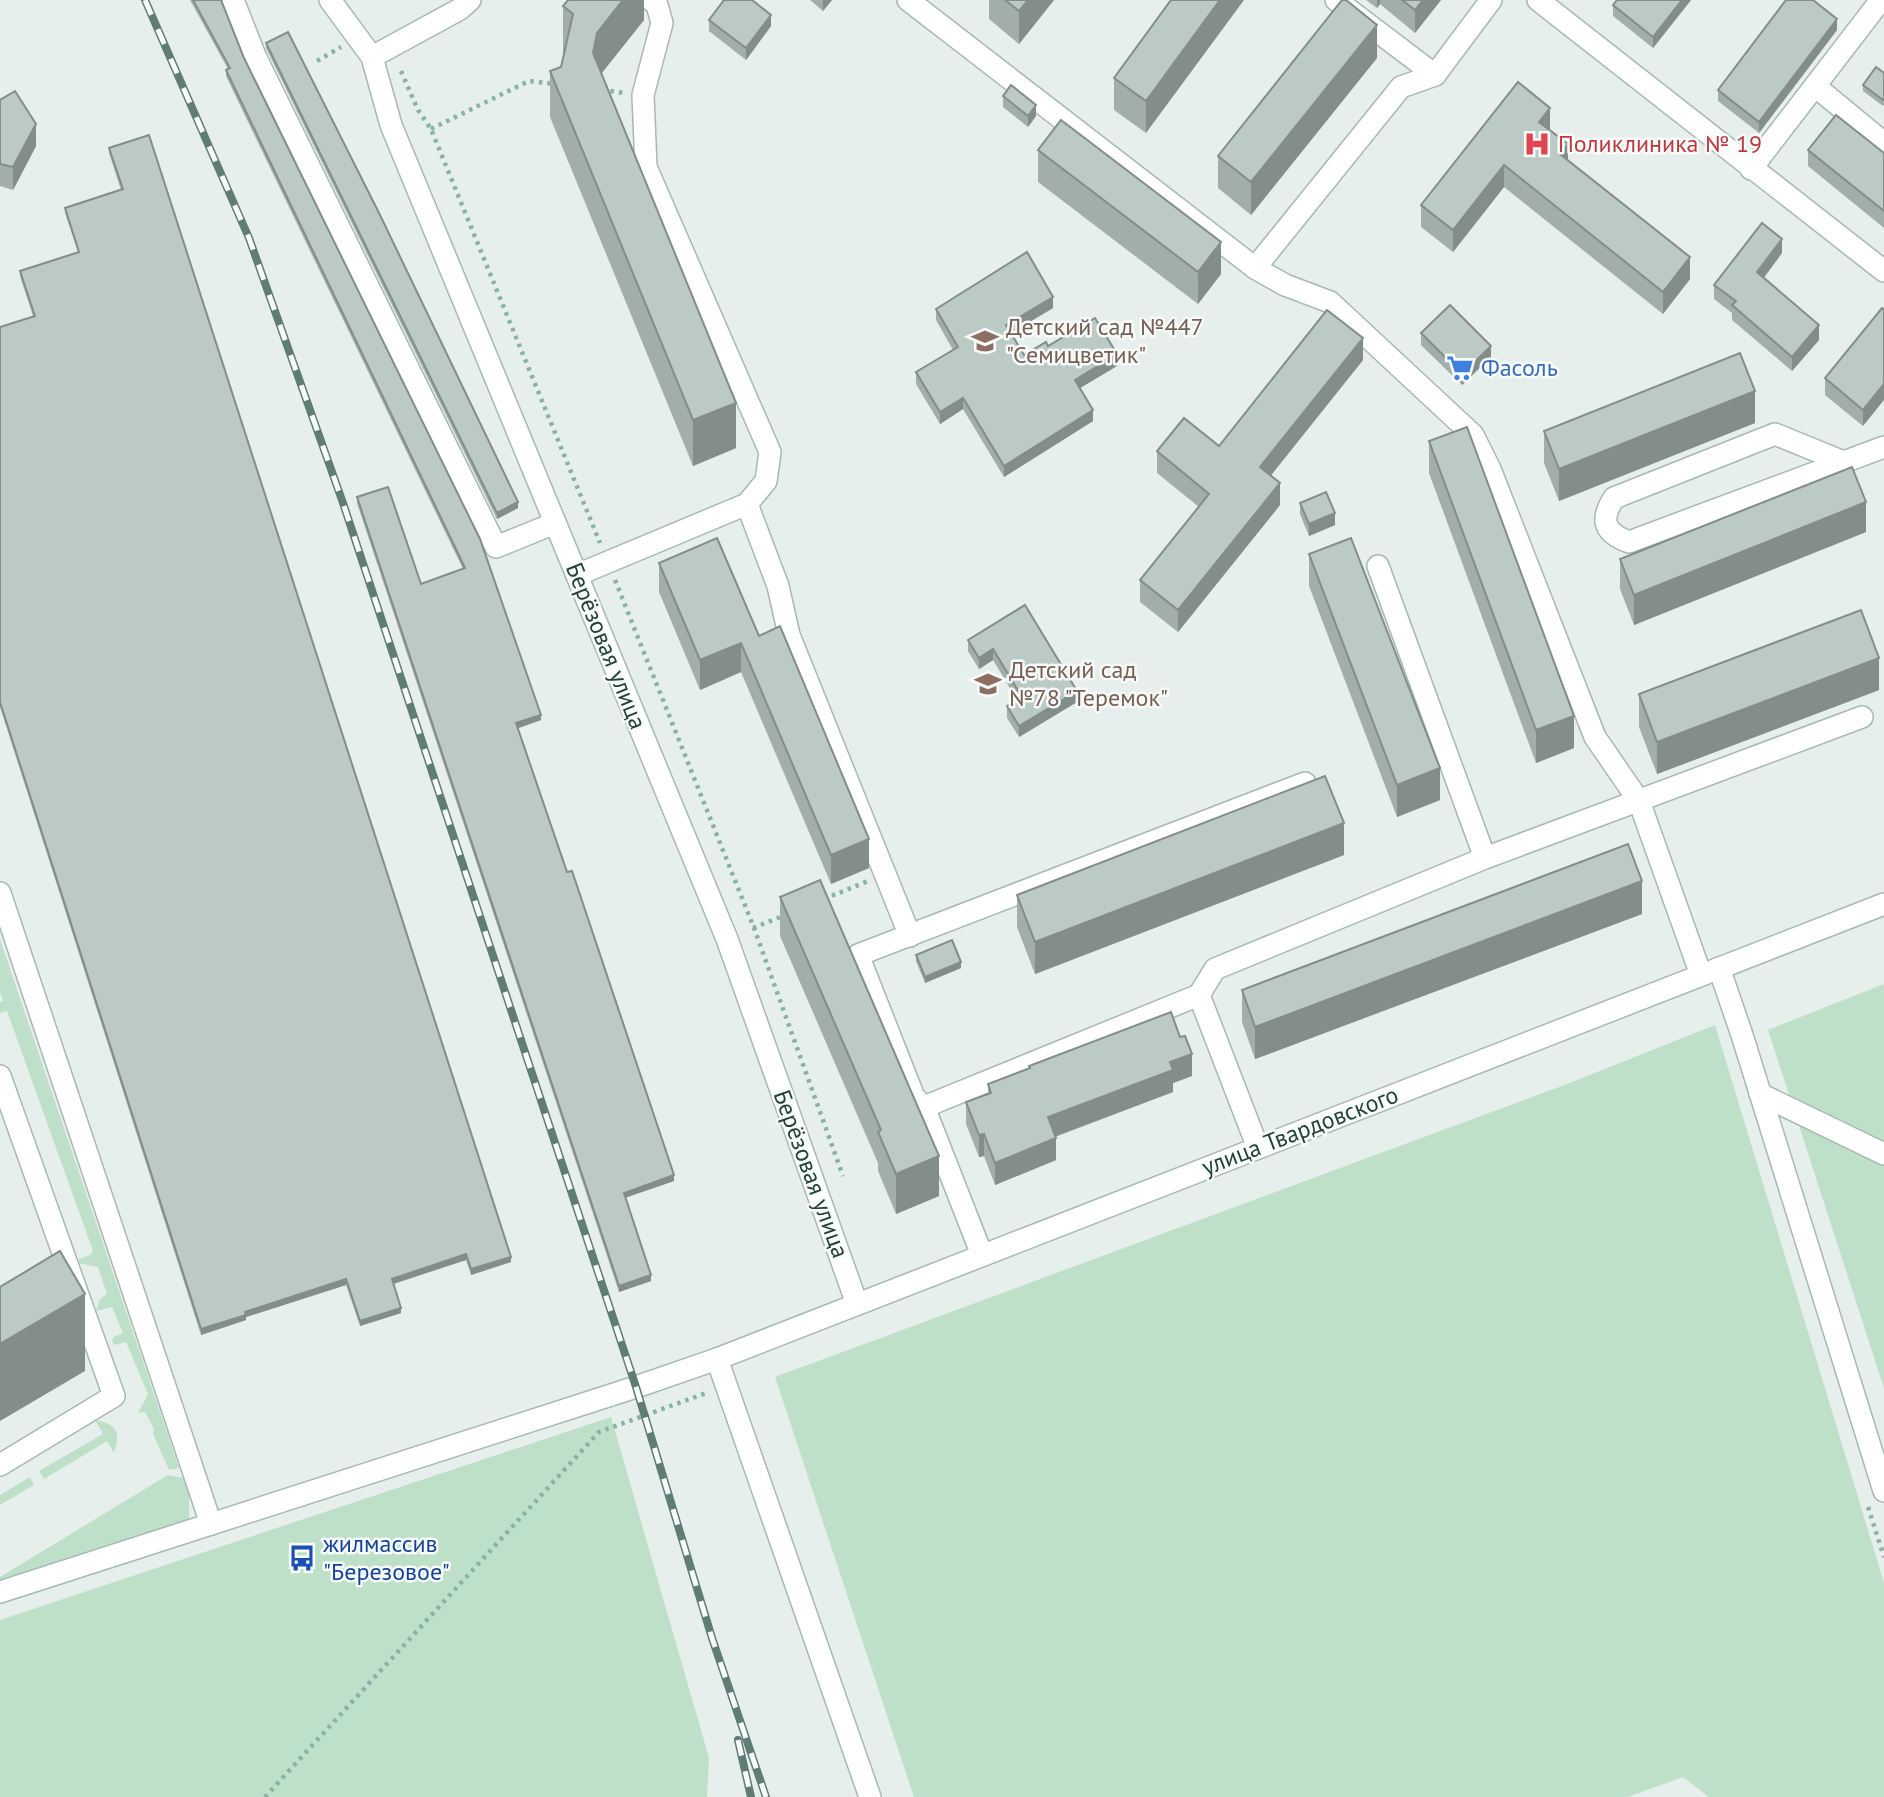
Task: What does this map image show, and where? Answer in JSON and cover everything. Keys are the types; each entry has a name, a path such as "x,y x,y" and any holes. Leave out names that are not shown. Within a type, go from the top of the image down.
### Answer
{"street":[{"path":"233,0 262,70 496,547 555,523"},
{"name":"Берёзовая улица","path":"330,0 372,57 391,125 727,939 857,1304"},
{"path":"372,57 460,9 470,0"},
{"path":"577,575 747,504 766,481 770,452 646,167 643,95 662,23 657,5 651,0"},
{"path":"908,0 1255,268 1285,285 1330,302 1473,435 1490,469 1595,737 1639,801 1760,1094 1884,1491"},
{"path":"1336,0 1435,75"},
{"path":"1255,268 1401,88 1435,75 1491,0"},
{"path":"1538,0 1884,271"},
{"path":"1751,169 1881,0"},
{"path":"1815,86 1884,143"},
{"path":"1841,461 1775,435 1614,498 1606,511 1607,525 1614,536 1629,542 1884,447"},
{"path":"747,504 778,586 789,635 910,936"},
{"path":"1378,566 1485,858"},
{"path":"925,1107 983,1081 1199,995 1215,968 1485,858 1862,717"},
{"path":"982,1255 925,1107 914,1097 858,955 1305,783"},
{"path":"0,893 211,1524"},
{"name":"улица Твардовского","path":"0,1592 717,1359 1884,904"},
{"path":"1199,995 1258,1148"},
{"path":"0,1076 114,1396 0,1465"},
{"path":"1760,1094 1884,1154"},
{"path":"57,1301 75,1290"},
{"path":"717,1359 870,1797"}],"path":[{"path":"431,129 529,81 567,85"},
{"path":"595,89 643,95"},
{"path":"813,904 884,874"},
{"path":"727,939 790,913"},
{"path":"265,1797 599,1432 726,1386"}],"green space":[{"path":"0,939 179,1468 169,1470 145,1412 138,1413 148,1394 126,1342 114,1345 114,1337 123,1333 112,1307 96,1311 100,1299 107,1294 98,1267 78,1263 79,1259 93,1251 7,1011 0,1013 0,1002 3,1001 0,992"},
{"path":"1884,984 1884,1388 1768,1030"},
{"path":"1715,1025 1884,1583 1884,1797 1709,1797 1683,1777 1628,1797 914,1797 775,1377 1562,1086"},
{"path":"611,1417 709,1758 707,1797 0,1797 0,1620"},
{"path":"95,1420 108,1424 115,1430 117,1440 114,1453 107,1441 44,1479 39,1471 103,1434"},
{"path":"168,1475 189,1479 189,1519 0,1584 0,1577"},
{"path":"30,1477 34,1485 0,1505 0,1495"}],"building":[{"path":"193,0 221,0 244,58 480,539 541,715 516,723 567,872 572,871 674,1175 624,1193 651,1275 619,1286 357,497 388,487 421,584 465,568 226,70 230,68"},
{"path":"568,0 623,0 597,33 593,53 736,403 693,420 550,71 561,67 573,14 563,6"},
{"path":"724,0 752,0 771,15 746,48 709,20"},
{"path":"1005,0 1028,0 1019,11"},
{"path":"1171,0 1220,0 1146,101 1114,78"},
{"path":"1342,0 1346,0 1377,25 1251,182 1218,156"},
{"path":"1402,0 1423,0 1415,10"},
{"path":"1617,0 1682,0 1653,37 1613,5"},
{"path":"1786,0 1813,0 1837,19 1759,122 1718,90"},
{"path":"288,32 380,215 518,502 497,513 266,43"},
{"path":"1876,67 1884,73 1883,100 1863,85"},
{"path":"1518,82 1550,108 1539,122 1568,144 1560,154 1690,257 1663,292 1504,165 1453,230 1421,205"},
{"path":"1011,85 1036,105 1028,116 1003,96"},
{"path":"15,91 36,124 13,167 0,164 0,100"},
{"path":"1836,115 1884,153 1884,211 1808,150"},
{"path":"1061,120 1221,242 1198,272 1038,150"},
{"path":"149,135 511,1257 471,1269 466,1254 392,1279 401,1308 360,1321 346,1279 201,1329 0,702 0,327 35,316 20,271 79,252 65,208 123,189 109,148"},
{"path":"1762,223 1782,239 1757,272 1819,325 1792,357 1732,305 1736,301 1714,285"},
{"path":"1027,252 1053,297 1006,325 1024,355 1046,342 1048,346 1095,318 1117,354 1075,380 1093,410 1004,466 963,398 940,412 916,372 958,347 936,309"},
{"path":"1450,305 1491,346 1462,374 1421,333"},
{"path":"1882,308 1884,384 1863,410 1825,378"},
{"path":"1327,310 1363,338 1260,467 1280,483 1178,610 1140,580 1209,494 1157,451 1184,418 1219,446"},
{"path":"1740,353 1755,391 1559,469 1544,431"},
{"path":"1467,427 1574,716 1536,730 1429,441"},
{"path":"1852,467 1866,502 1634,595 1620,559"},
{"path":"1326,492 1335,513 1309,524 1300,503"},
{"path":"717,538 759,636 780,626 869,839 831,855 741,643 700,660 659,563"},
{"path":"1351,538 1440,768 1397,785 1309,554"},
{"path":"1025,605 1077,691 1019,726 1007,706 1022,697 993,649 979,658 968,640"},
{"path":"1861,610 1879,658 1657,742 1639,694"},
{"path":"1325,776 1344,823 1035,942 1017,895"},
{"path":"1628,844 1642,881 1255,1027 1242,990"},
{"path":"820,880 939,1156 896,1174 878,1132 881,1130 780,897"},
{"path":"952,940 961,962 925,977 916,955"},
{"path":"1171,1012 1180,1037 1185,1036 1192,1054 1170,1062 1173,1070 1048,1117 1056,1138 995,1163 984,1134 979,1135 966,1102 991,1093 988,1084 1030,1068 1029,1066"},
{"path":"60,1251 85,1294 0,1344 0,1287"}],"railway":[{"path":"145,0 249,238 343,503 636,1387 712,1638 766,1797"},
{"path":"738,1740 751,1797"}],"place":[{"name":"Поликлиника № 19","path":"1537,144"},
{"name":"Детский сад №447 \"Семицветик\"","path":"985,341"},
{"name":"Фасоль","path":"1460,368"},
{"name":"Детский сад №78 \"Теремок\"","path":"988,684"},
{"name":"жилмассив \"Березовое\"","path":"302,1558"}]}
